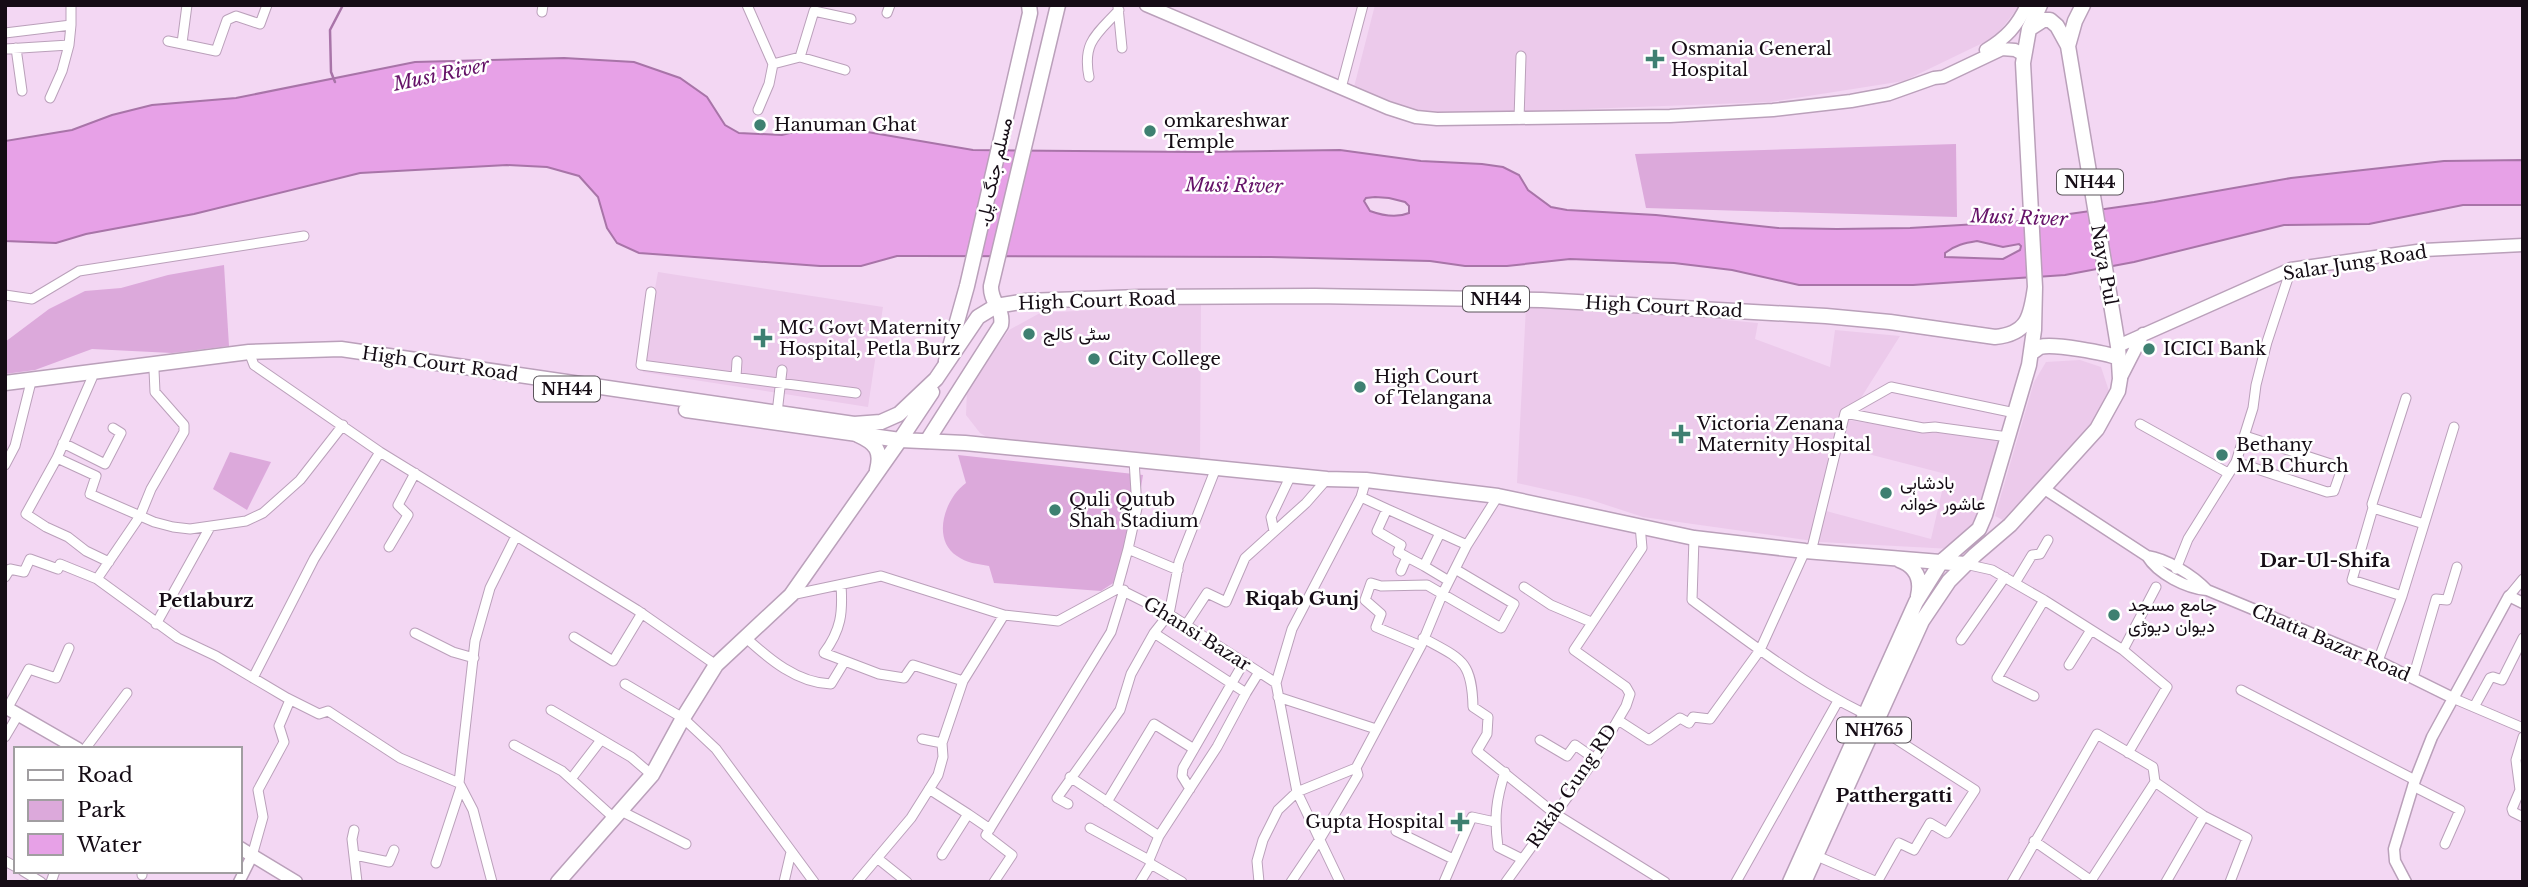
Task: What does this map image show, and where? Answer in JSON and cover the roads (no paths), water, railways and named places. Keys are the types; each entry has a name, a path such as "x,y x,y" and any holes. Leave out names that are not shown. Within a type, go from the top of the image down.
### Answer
{"main road":[{"path":"1146,5 1416,117 1519,119 1670,116 1773,110 1852,101 1889,93 1934,78 2000,41 2014,29 2027,5"},
{"name":"NH44","path":"2035,288 2023,59 2029,29 2040,5"},
{"name":"NH44","path":"2068,46 2075,20 2083,5"},
{"path":"1029,9 1056,11"},
{"name":"مسلم جنگ پل۔","path":"939,374 967,286 1021,59 1029,9"},
{"name":"مسلم جنگ پل۔","path":"996,306 992,300 990,286 1056,11"},
{"name":"NH44","path":"2029,29 2043,20 2050,20 2057,26 2068,46"},
{"name":"Naya Pul","path":"2068,46 2117,338"},
{"path":"1934,78 1943,77 2002,50 2015,50 2023,59"},
{"name":"Salar Jung Road","path":"2117,338 2143,334 2291,269 2424,250 2523,245"},
{"path":"1937,568 1972,537 1985,515 2031,353 2035,288"},
{"name":"High Court Road","path":"5,383 250,355 341,349 855,424 881,422 900,414 939,374 978,317 996,306 1026,301 1315,296 1542,300 1826,316 1995,337 2011,335 2022,328 2029,316 2035,288"},
{"path":"927,441 1001,325 1001,311 996,306"},
{"path":"2034,330 2045,340 2100,343 2117,338"},
{"path":"2120,379 2143,334"},
{"path":"2031,353 2050,346 2109,354 2117,338"},
{"name":"NH44","path":"1898,559 1937,568 1965,564 2010,525 2097,429 2113,404 2120,379 2117,338"},
{"name":"High Court Road","path":"5,390 250,355 340,358 566,389 760,422 858,435 1326,479 1366,480 1498,496 1693,538 1808,552 1898,559"},
{"path":"558,882 652,775 682,718 716,665 791,595 931,395 939,374"},
{"path":"858,435 870,441 879,453 874,478"},
{"path":"1985,515 1990,527 1997,530 2010,525"},
{"path":"1898,559 1906,562 1918,576 1920,584 1916,602"},
{"name":"NH765","path":"1790,882 1922,621 1965,564"},
{"name":"NH765","path":"1804,882 1817,856 1916,602 1937,568"},
{"path":"10,710 75,747"},
{"path":"242,849 296,882"}],"street":[{"path":"50,98 62,71 69,45 71,5"},
{"path":"182,44 187,5"},
{"path":"169,41 216,51 227,20 236,16 260,24 267,5"},
{"path":"747,5 773,64 769,84 758,110"},
{"path":"1341,88 1362,5"},
{"path":"1118,8 1122,48"},
{"path":"1090,77 1086,53 1089,43 1118,8"},
{"path":"800,57 814,11 850,19"},
{"path":"5,33 71,25"},
{"path":"5,49 69,45"},
{"path":"16,48 22,91"},
{"path":"1519,119 1521,56"},
{"path":"773,64 800,57 845,70"},
{"path":"5,295 32,299 79,271 304,236"},
{"path":"2176,569 2188,539 2236,462 2253,408 2267,342 2291,269"},
{"path":"651,292 641,365 856,393"},
{"path":"250,355 254,365 380,452 642,613 716,665"},
{"path":"736,377 737,361"},
{"path":"97,579 140,516 151,489 184,432 184,425 155,392 155,370"},
{"path":"777,414 782,370"},
{"path":"92,379 57,458 26,514 109,562"},
{"path":"5,465 15,446 30,386"},
{"path":"1618,720 1649,740 1680,718 1689,723 1693,717 1710,719 1759,650 1808,552 1845,413 1891,387 2015,413"},
{"path":"2402,596 2352,580 2381,472 2389,456 2406,398"},
{"path":"1845,413 1923,428 1935,427 2008,437"},
{"path":"2140,424 2228,473"},
{"path":"57,458 96,476 90,494 173,527 210,527 246,521 263,513 300,480 343,425"},
{"path":"2378,661 2402,596 2454,427"},
{"path":"63,443 105,464 121,433 113,428"},
{"path":"2236,462 2328,492 2334,491 2342,471 2340,467 2245,436"},
{"path":"253,678 314,559 380,452"},
{"path":"994,882 1012,855 986,835 1111,632 1137,508 1134,460"},
{"path":"1068,804 1057,798 1120,710 1131,674 1154,633 1169,614 1178,570 1216,468"},
{"path":"389,547 408,515 398,506 415,473"},
{"path":"1274,531 1271,517 1291,475"},
{"path":"1186,625 1207,593 1226,602 1245,558 1306,503 1326,479"},
{"path":"1340,882 1297,792 1276,683 1292,629 1361,497 1366,480"},
{"name":"Chatta Bazar Road","path":"2043,488 2147,556 2157,558 2197,579 2207,590"},
{"path":"1259,882 1257,861 1263,840 1278,810 1297,792 1356,768 1422,642 1467,545 1498,496"},
{"path":"1361,497 1467,545"},
{"path":"2373,508 2424,524"},
{"path":"1387,509 1377,531 1401,545 1398,552 1450,581"},
{"name":"Rikab Gung RD","path":"1506,882 1595,759 1630,694 1626,687 1574,650 1642,548 1640,526"},
{"path":"156,624 210,527"},
{"path":"1424,566 1440,533"},
{"path":"436,863 460,785 475,640 491,588 516,536"},
{"path":"1693,538 1692,600 1759,650 1838,701 1871,718 1882,730 1975,790 1947,833 1930,823 1914,850 1899,844 1877,882 1817,856"},
{"path":"2015,583 2032,555 2040,554 2048,540"},
{"path":"1128,550 1178,570"},
{"path":"1401,571 1407,556"},
{"name":"Chatta Bazar Road","path":"2147,556 2154,567 2194,589 2207,590 2378,661 2455,699"},
{"path":"5,577 10,569 24,572 30,559 58,569 60,564 97,579 178,638 216,656 290,700 319,714 328,711 400,758 460,785 473,810 492,882"},
{"path":"1965,564 1992,570 2043,600 2123,650 2167,687 2128,753"},
{"path":"2413,678 2436,598 2446,600 2458,567"},
{"path":"1455,569 1514,604 1501,628 1427,585 1381,586 1371,583 1365,600 1381,614 1376,627 1422,642 1461,659 1473,682 1473,707 1488,717 1487,734 1477,751 1554,813 1664,882"},
{"path":"791,595 881,576 1004,615 1058,621 1121,589"},
{"path":"1961,640 2005,577"},
{"path":"2406,882 2395,861 2394,849 2414,783 2432,737 2509,596 2523,579"},
{"path":"841,585 839,627 824,653 891,678 904,678 914,665 963,681"},
{"path":"1524,587 1551,605 1591,622"},
{"path":"2123,650 2156,587"},
{"name":"Ghansi Bazar","path":"1121,589 1169,614 1276,683"},
{"path":"2509,596 2523,603"},
{"path":"2034,696 1997,678 2043,600"},
{"path":"574,637 614,661 642,613"},
{"path":"857,882 911,818 938,775 943,757 942,743 963,681 1004,615"},
{"path":"2069,664 2091,630"},
{"path":"415,633 453,652 474,658"},
{"path":"1154,633 1246,693"},
{"path":"745,637 773,663 814,683 831,684 845,661"},
{"path":"2474,707 2490,678 2502,680 2523,638"},
{"path":"5,737 10,710 27,670 33,668 56,678 69,648"},
{"path":"1190,789 1182,775 1183,768 1244,662"},
{"path":"1140,882 1159,836 1217,747 1259,672"},
{"path":"625,684 682,718 716,750 814,882"},
{"path":"2241,690 2460,810 2445,844"},
{"path":"86,747 127,693"},
{"path":"1278,697 1376,729"},
{"path":"2455,699 2523,728"},
{"path":"239,882 252,856 263,817 258,790 284,742 279,726 290,700"},
{"path":"1736,882 1838,701"},
{"path":"551,710 631,757 652,775"},
{"path":"1107,802 1154,724 1194,749"},
{"path":"2012,882 2034,841 2097,734 2153,767 2155,782 2091,881 2034,841"},
{"path":"2523,737 2516,760 2520,790 2512,808 2513,812 2523,817"},
{"path":"922,738 942,743"},
{"path":"571,779 601,740"},
{"path":"1540,740 1567,756 1575,745 1595,759"},
{"path":"514,745 562,771 617,815 685,844"},
{"path":"1290,882 1320,839 1358,775 1356,768"},
{"path":"1505,772 1496,798 1498,847 1522,859"},
{"path":"1070,777 1159,836"},
{"path":"2155,782 2204,816 2247,838 2230,882"},
{"path":"929,789 990,829"},
{"path":"942,855 968,814"},
{"path":"2166,882 2204,816"},
{"path":"1444,882 1472,817 1495,822"},
{"path":"1090,828 1182,882"},
{"path":"354,830 352,839 357,882"},
{"path":"1396,831 1453,859"},
{"path":"355,855 388,862 394,850"},
{"path":"784,882 791,852"},
{"path":"877,858 907,882"}],"water":[{"name":"Musi River","path":"564,58 634,62 680,78 707,97 725,125 739,133 782,135 817,126 838,127 973,150 1340,150 1421,161 1503,167 1519,175 1528,190 1551,207 1567,210 1656,215 1778,228 1910,228 2012,222 2154,202 2291,178 2444,161 2523,160 2523,205 2463,205 2369,224 2284,225 2134,262 2065,275 1913,285 1799,285 1732,270 1674,263 1570,259 1507,266 1465,266 1430,261 1271,257 897,256 861,266 820,266 639,253 617,243 607,228 598,197 579,176 547,167 507,165 360,173 194,214 86,234 56,243 5,241 5,141 72,130 112,115 152,105 236,98 415,62","holes":["1366,198 1405,202 1409,206 1409,213 1389,215 1370,211 1364,201","1977,241 2003,247 2019,244 2021,246 2020,250 2003,259 1945,257 1945,253 1953,248"]}],"waterway":[{"path":"335,82 331,72 330,30 343,5"}],"place":[{"name":"Osmania General Hospital","path":"1655,59"},
{"name":"Hanuman Ghat","path":"760,125"},
{"name":"omkareshwar Temple","path":"1150,131"},
{"name":"سٹی کالج","path":"1029,334"},
{"name":"MG Govt Maternity Hospital, Petla Burz","path":"763,338"},
{"name":"ICICI Bank","path":"2149,349"},
{"name":"City College","path":"1094,359"},
{"name":"High Court of Telangana","path":"1360,387"},
{"name":"Victoria Zenana Maternity Hospital","path":"1681,434"},
{"name":"Bethany M.B Church","path":"2222,455"},
{"name":"بادشاہی عاشور خوانہ","path":"1886,493"},
{"name":"Quli Qutub Shah Stadium","path":"1055,510"},
{"name":"جامع مسجد دیوان دیوڑی","path":"2114,615"},
{"name":"Gupta Hospital","path":"1460,822"}],"district":[{"name":"Dar-Ul-Shifa","path":"2325,560"},
{"name":"Riqab Gunj","path":"1302,598"},
{"name":"Petlaburz","path":"206,600"},
{"name":"Patthergatti","path":"1894,795"}]}
